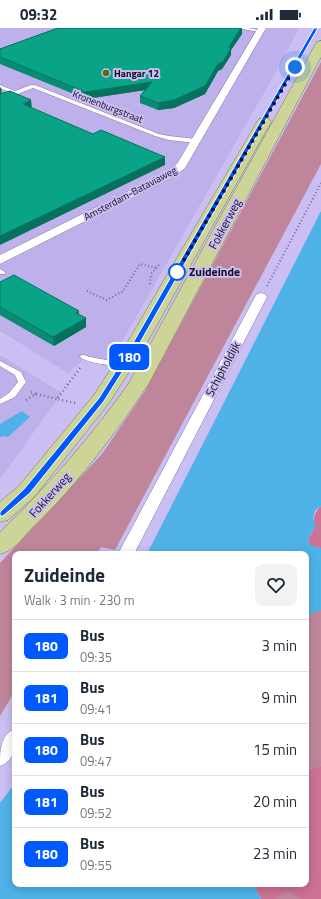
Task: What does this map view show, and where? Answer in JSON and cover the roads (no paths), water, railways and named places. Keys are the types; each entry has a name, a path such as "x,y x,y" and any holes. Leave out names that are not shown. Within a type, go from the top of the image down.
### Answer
{"main road":[{"name":"Fokkerweg","path":"0,514 27,491 102,399 123,365 316,28"},
{"name":"Fokkerweg","path":"0,546 32,515 87,454 111,424 138,382 321,45"}],"street":[{"name":"Amsterdam-Bataviaweg","path":"1,258 169,175 181,166 262,29"},
{"name":"Schipholdijk","path":"128,551 261,297"},
{"path":"0,758 12,741"}],"lane":[{"path":"237,28 262,29"},
{"path":"0,86 15,93"},
{"name":"Kronenburgstraat","path":"0,99 33,86 157,135 196,141"},
{"path":"86,358 123,365"},
{"path":"0,363 18,374 22,382 12,395 0,402"}],"water":[{"path":"321,211 321,506 315,511 313,519 316,526 308,539 310,545 321,548 321,610 309,615 309,551 149,551"},
{"path":"22,411 30,417 8,437 2,436 0,438 0,424"},
{"path":"12,787 12,887 255,887 261,899 0,899 0,803"}],"place":[{"name":"Hangar 12","path":"106,73"},
{"name":"Zuideinde","path":"177,272"}]}
